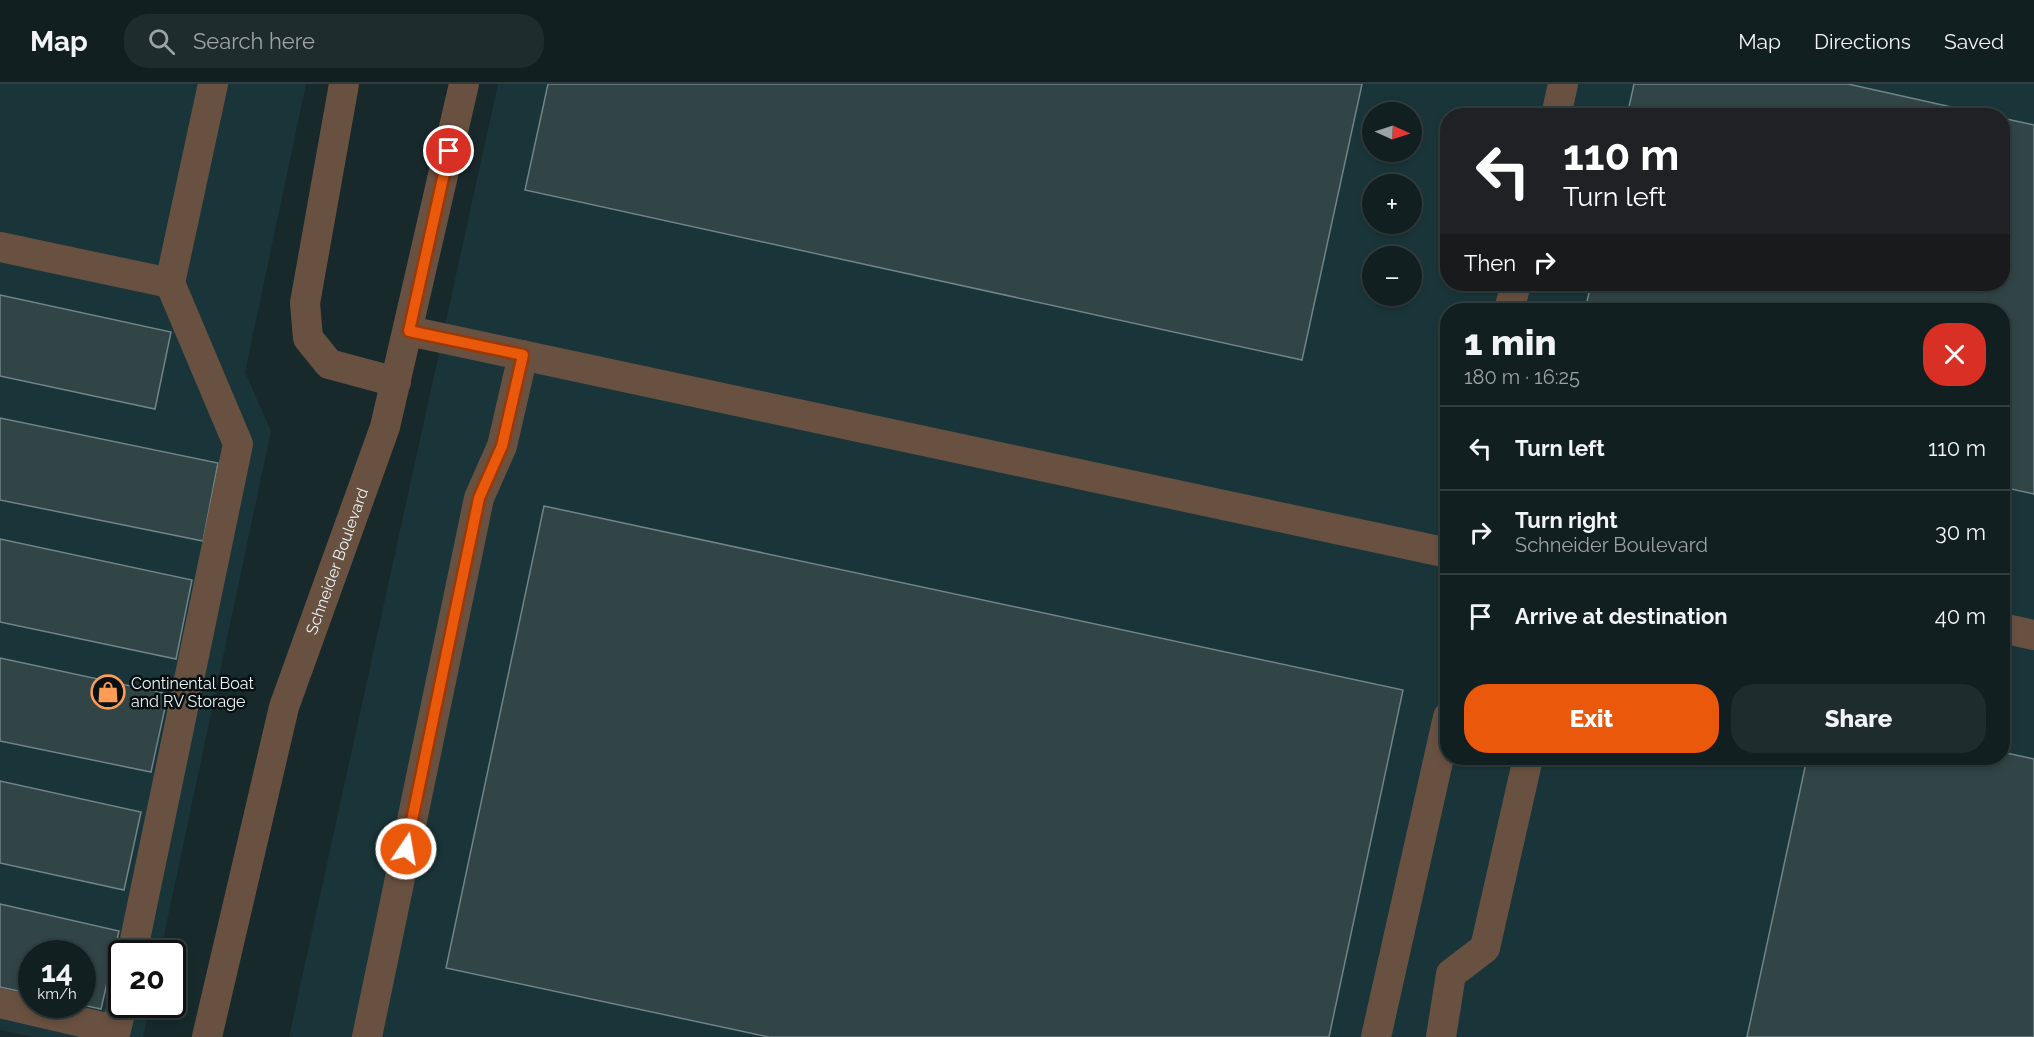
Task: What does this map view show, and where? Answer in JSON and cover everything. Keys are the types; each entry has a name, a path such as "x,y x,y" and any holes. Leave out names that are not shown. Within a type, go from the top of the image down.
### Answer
{"street":[{"path":"135,940 238,444 170,283 213,84"},
{"path":"344,84 305,303 308,338 329,364 396,382"},
{"name":"Schneider Boulevard","path":"207,1037 284,707 385,427 409,331 464,84"},
{"path":"1558,108 1563,84"},
{"path":"0,247 170,283"},
{"path":"409,331 1440,551"},
{"path":"367,1037 479,498 502,446 523,355"},
{"path":"2010,630 2034,635"},
{"path":"1376,1037 1440,753"},
{"path":"1441,1037 1451,974 1485,948 1526,765"},
{"path":"0,1003 116,1030 119,1018"}],"shaded area":[{"name":"Continental Boat and RV Storage","path":"0,84 306,84 245,372 271,431 163,940 108,940 108,1018 147,1018 143,1037 33,1037 0,1030"},
{"path":"498,84 2034,84 2034,1037 289,1037"}],"building":[{"path":"548,84 1362,84 1302,360 525,190"},
{"path":"1634,84 1848,84 1956,108 1629,108"},
{"path":"2010,120 2034,125 2034,494 2010,489 2010,303 1587,303 1589,291 2010,291"},
{"path":"0,295 171,332 155,409 0,376"},
{"path":"0,418 218,463 203,541 0,500"},
{"path":"544,506 1403,690 1329,1037 769,1037 446,968"},
{"path":"0,539 192,580 176,659 0,622"},
{"path":"0,658 168,694 151,772 0,741"},
{"path":"2010,754 2034,759 2034,1037 1747,1037 1805,765 2010,765"},
{"path":"0,781 141,812 124,890 0,863"},
{"path":"0,904 119,931 117,940 108,940 108,979 101,1009 96,1008 96,940 18,940 18,991 0,987"}],"place":[{"name":"Continental Boat and RV Storage","path":"108,692"}],"route":[{"path":"406,849 479,498 502,446 523,355 409,331 449,151"}]}
